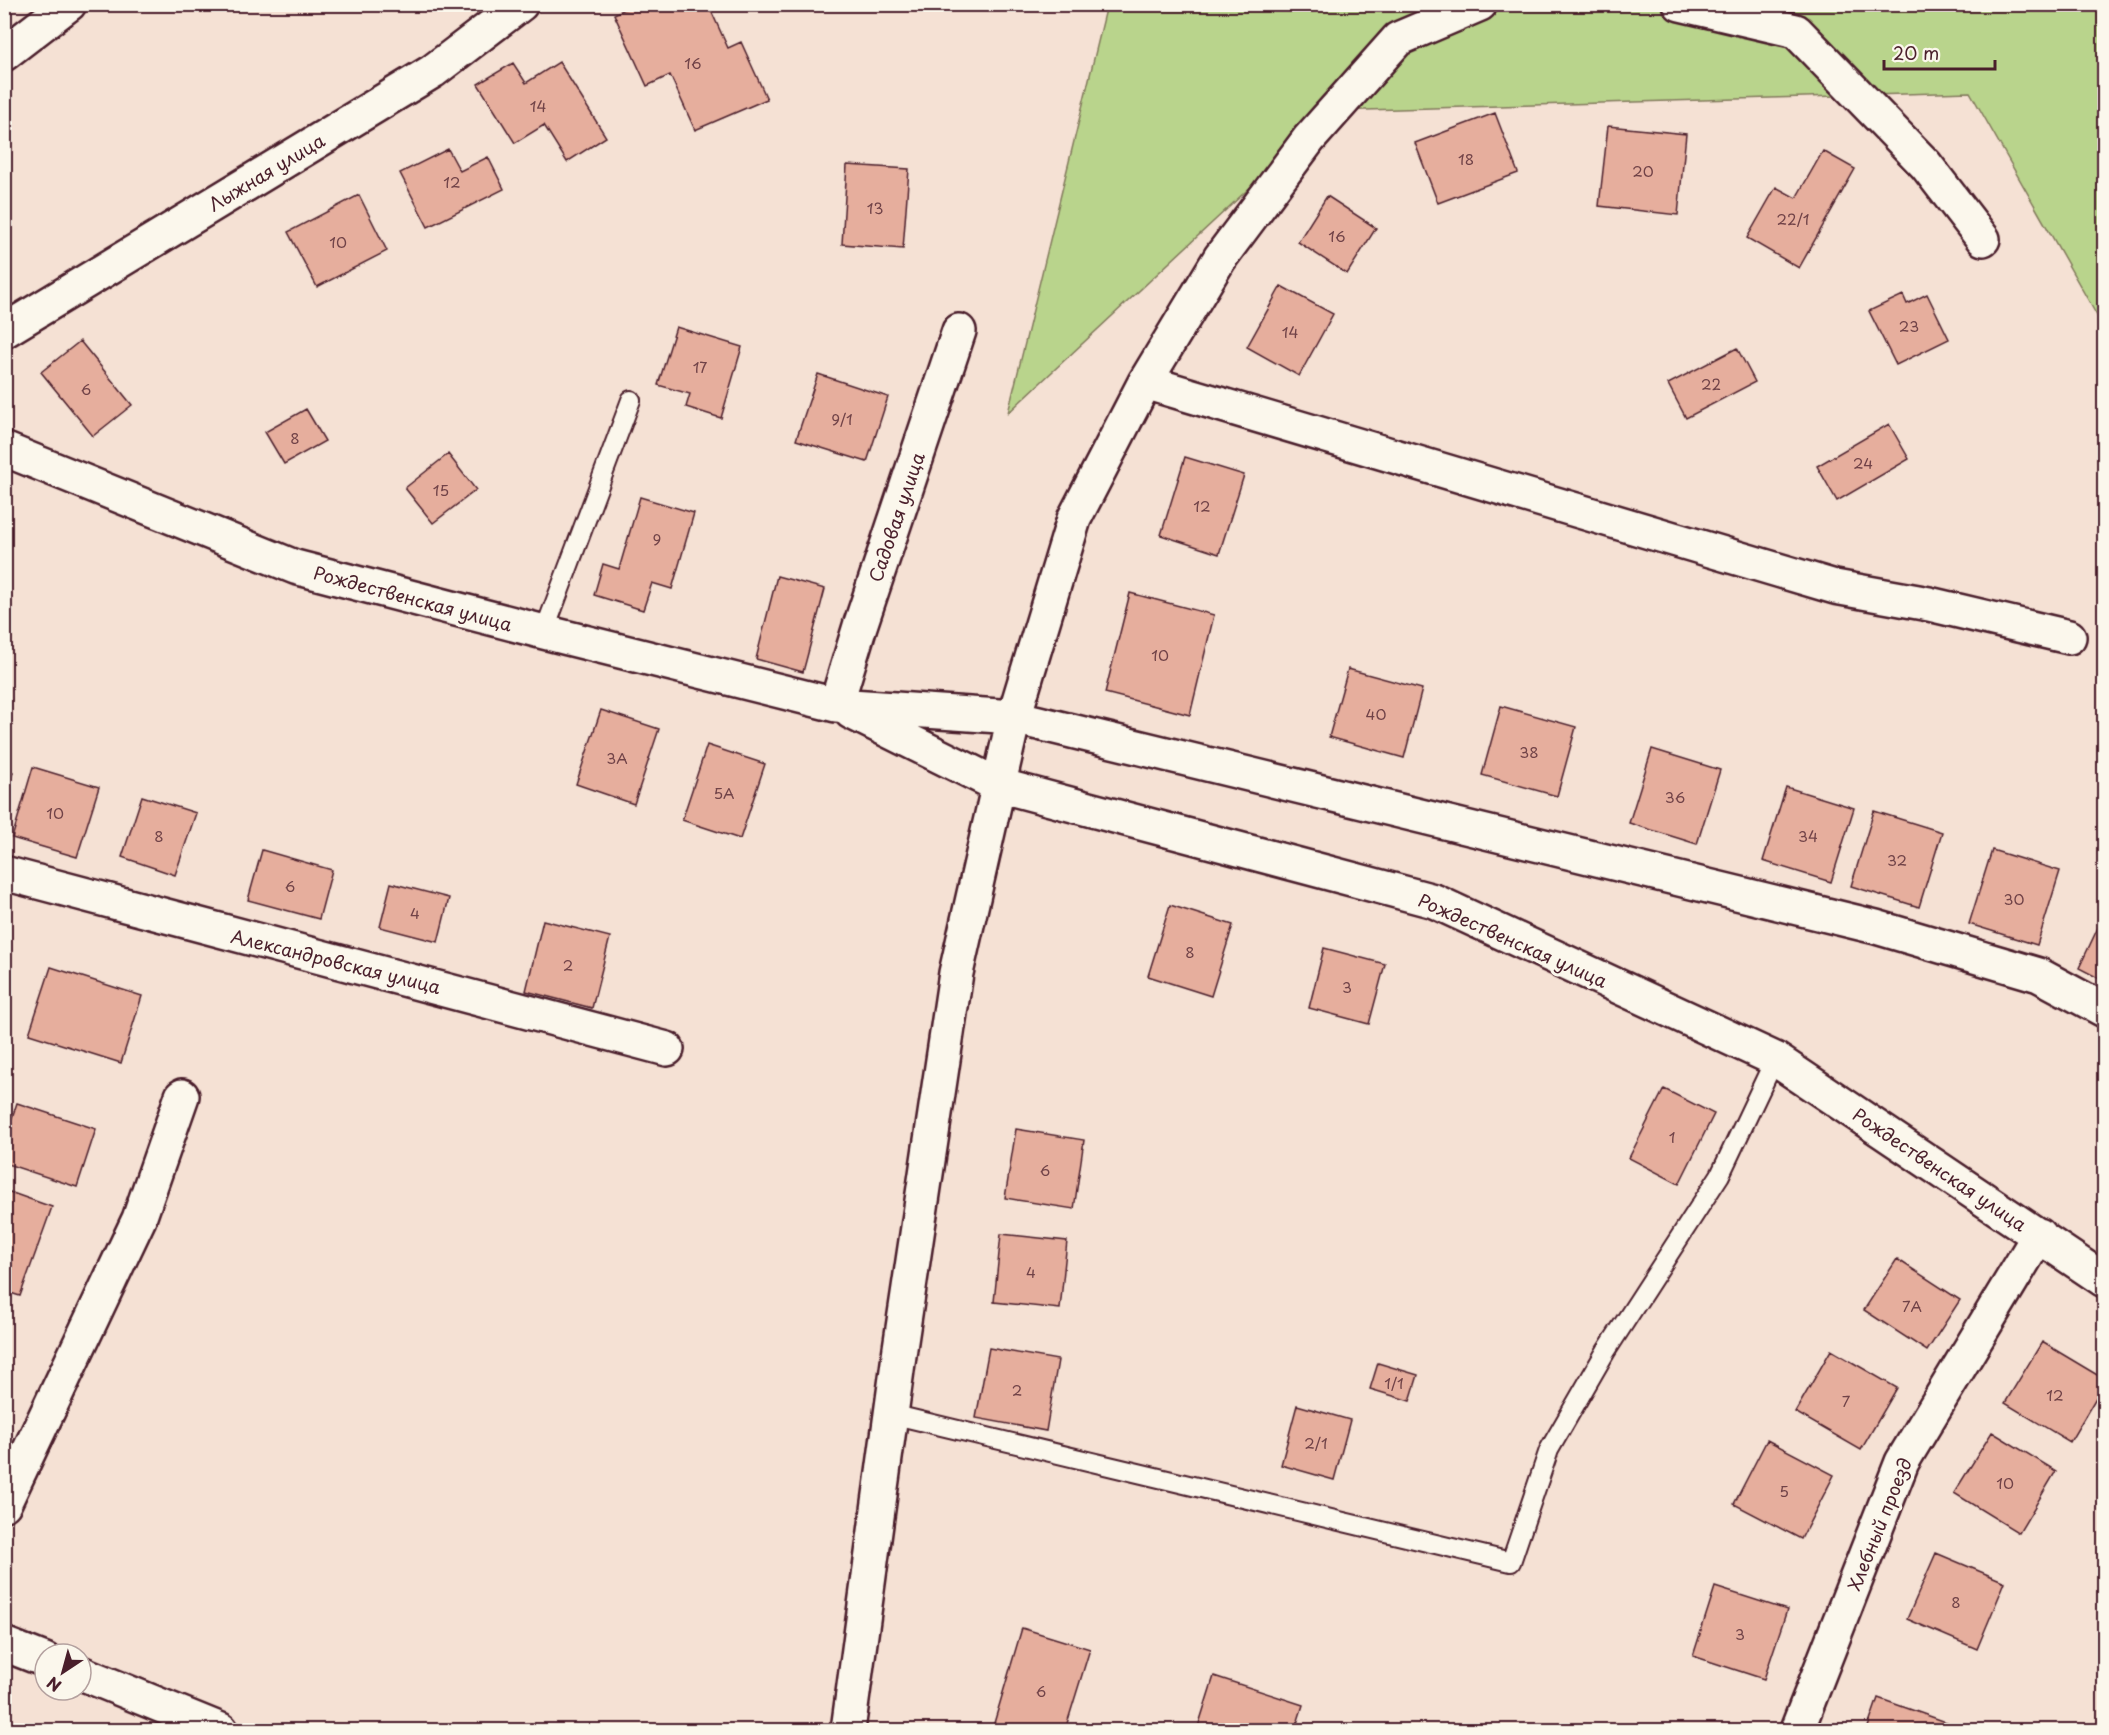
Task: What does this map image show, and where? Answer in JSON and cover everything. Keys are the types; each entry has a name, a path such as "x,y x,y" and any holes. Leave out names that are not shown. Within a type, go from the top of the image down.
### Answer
{"street":[{"path":"4,54 69,4"},
{"name":"Лыжная улица","path":"4,331 433,71 521,4"},
{"path":"848,1731 891,1414 956,973 1014,717 1074,519 1145,382 1220,258 1309,138 1398,39 1480,4"},
{"path":"1680,4 1796,30 1926,165 1983,239"},
{"name":"Садовая улица","path":"836,705 860,626 959,331"},
{"path":"1145,382 1835,587 1929,604 2069,637"},
{"name":"Рождественская улица","path":"4,449 295,567 836,705 1014,717 1876,927 2039,975 2104,1010"},
{"name":"Рождественская улица","path":"836,705 998,785 1434,902 1775,1059 2104,1280"},
{"name":"Александровская улица","path":"4,873 438,987 667,1050"},
{"path":"4,1504 139,1219 182,1096"},
{"name":"Хлебный проезд","path":"1797,1731 1902,1462 2039,1235"},
{"path":"4,1644 33,1655"},
{"path":"93,1678 221,1731"}],"lane":[{"path":"544,632 631,400"},
{"path":"891,1414 1511,1562 1549,1450 1606,1351 1720,1174 1775,1059"}],"green space":[{"path":"1107,5 2104,5 2104,328 1970,92 1332,111 1008,413"}],"building":[{"path":"636,4 708,4 728,48 741,42 767,99 695,130 670,75 647,86 614,14"},
{"path":"559,62 606,137 567,162 544,125 515,143 478,84 513,63 526,83"},
{"path":"1495,113 1518,173 1438,203 1415,143"},
{"path":"1608,126 1686,134 1678,215 1599,206"},
{"path":"448,149 460,171 488,157 504,189 428,227 400,173"},
{"path":"1823,151 1855,169 1799,268 1747,238 1776,187 1796,198"},
{"path":"847,165 909,169 903,249 842,244"},
{"path":"359,195 387,251 317,287 288,232"},
{"path":"1327,196 1376,228 1347,274 1298,242"},
{"path":"1281,286 1333,314 1299,376 1247,347"},
{"path":"1927,294 1949,339 1896,365 1869,311 1903,295 1907,304"},
{"path":"676,327 742,347 721,418 686,407 690,394 658,385"},
{"path":"80,341 132,405 93,436 41,372"},
{"path":"1737,348 1755,382 1686,418 1668,384"},
{"path":"818,374 888,397 867,462 796,440"},
{"path":"306,409 325,441 284,464 265,432"},
{"path":"1889,424 1909,459 1837,501 1817,466"},
{"path":"448,454 476,490 433,523 405,488"},
{"path":"1185,457 1244,475 1219,554 1161,535"},
{"path":"640,497 694,513 672,589 652,583 643,610 594,595 603,564 619,569"},
{"path":"777,576 825,589 803,672 756,659"},
{"path":"1130,593 1214,615 1190,715 1105,693"},
{"path":"1348,669 1422,689 1404,758 1329,737"},
{"path":"1501,706 1576,727 1557,796 1482,775"},
{"path":"601,710 659,729 634,804 576,784"},
{"path":"707,745 765,764 740,839 682,820"},
{"path":"1652,749 1720,770 1697,844 1629,823"},
{"path":"33,767 99,787 77,857 12,838"},
{"path":"4,770 13,772 4,800"},
{"path":"1786,787 1854,808 1831,882 1763,861"},
{"path":"142,796 196,813 175,875 122,857"},
{"path":"1874,811 1942,832 1919,907 1851,886"},
{"path":"262,850 332,870 319,919 248,900"},
{"path":"1992,850 2060,871 2037,945 1969,924"},
{"path":"391,883 449,898 438,942 380,927"},
{"path":"1170,905 1233,925 1211,996 1148,976"},
{"path":"2104,915 2104,981 2079,968"},
{"path":"543,920 610,937 592,1008 526,991"},
{"path":"1324,948 1385,964 1369,1024 1309,1008"},
{"path":"51,967 142,996 121,1063 29,1034"},
{"path":"1664,1089 1714,1114 1679,1184 1629,1158"},
{"path":"17,1103 96,1129 77,1187 4,1163 4,1141"},
{"path":"1016,1129 1084,1140 1074,1209 1005,1198"},
{"path":"4,1190 52,1207 20,1296 4,1291"},
{"path":"1001,1234 1067,1241 1060,1309 994,1302"},
{"path":"1897,1259 1960,1300 1927,1351 1864,1310"},
{"path":"2042,1342 2104,1379 2104,1384 2070,1442 2005,1403"},
{"path":"989,1348 1058,1360 1046,1431 976,1418"},
{"path":"1831,1350 1897,1388 1861,1450 1795,1412"},
{"path":"1378,1363 1418,1375 1410,1401 1370,1389"},
{"path":"1297,1405 1350,1420 1334,1480 1281,1465"},
{"path":"1992,1432 2056,1471 2019,1533 1954,1493"},
{"path":"1767,1440 1834,1475 1801,1539 1734,1504"},
{"path":"1936,1553 2005,1582 1977,1649 1907,1619"},
{"path":"1715,1587 1787,1610 1764,1679 1693,1656"},
{"path":"1022,1628 1090,1649 1065,1730 992,1730"},
{"path":"1214,1676 1303,1705 1295,1730 1197,1730"},
{"path":"1878,1698 1949,1723 1947,1730 1867,1730"}]}
